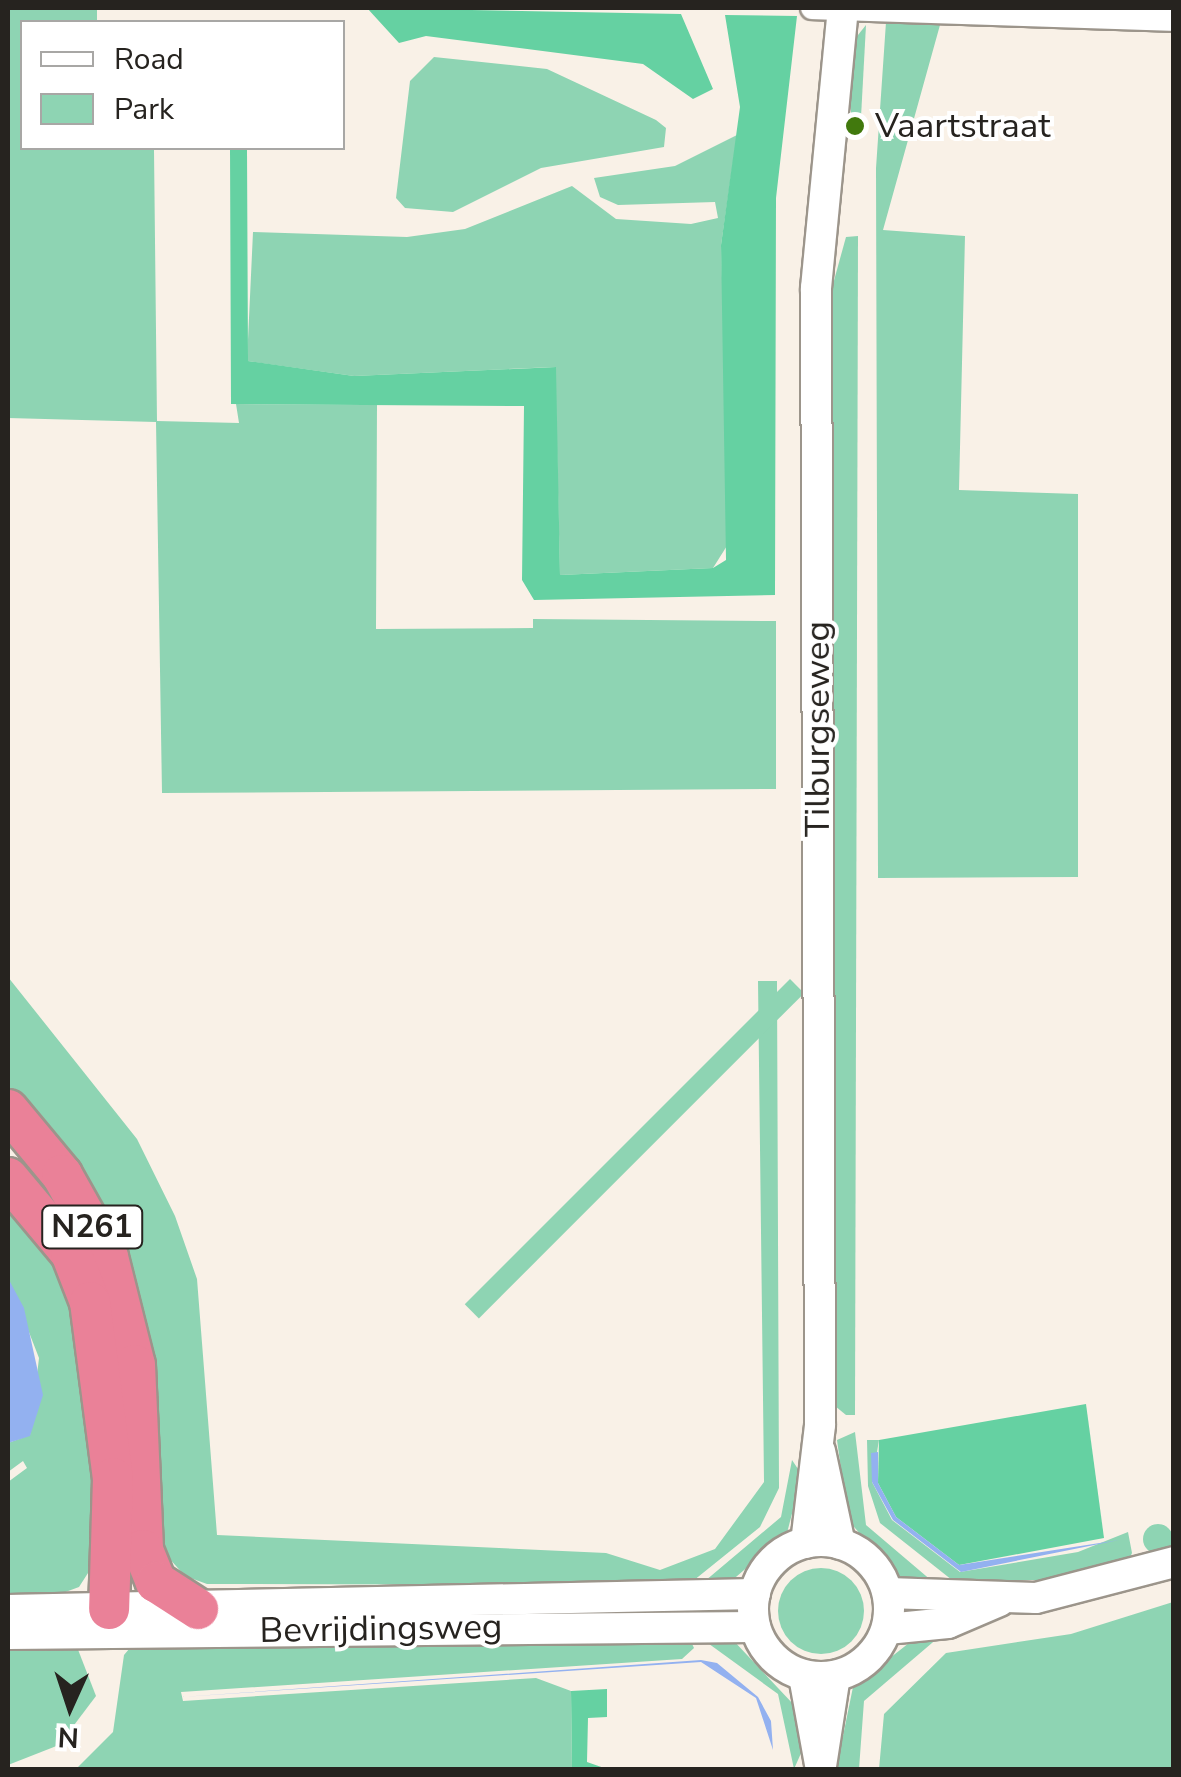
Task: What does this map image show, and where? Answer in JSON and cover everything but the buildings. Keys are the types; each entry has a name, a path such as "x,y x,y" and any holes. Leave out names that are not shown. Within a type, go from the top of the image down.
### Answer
{"highway":[{"name":"N261","path":"8,1110 62,1175 108,1257 134,1364 143,1550 156,1582 198,1609"},
{"name":"N261","path":"8,1178 71,1253 90,1302 112,1478 109,1609"}],"main road":[{"name":"Tilburgseweg","path":"806,1543 820,1451 816,288 843,10"},
{"name":"Tilburgseweg","path":"820,1451 840,1544"},
{"path":"806,1543 840,1544 870,1562 888,1593 887,1629 868,1660 836,1676 804,1676 773,1658 755,1627 754,1594 773,1562 806,1543"},
{"path":"887,1629 948,1623 999,1601 1174,1562"},
{"path":"888,1593 999,1601"},
{"name":"Bevrijdingsweg","path":"8,1610 198,1609 754,1594"},
{"name":"Bevrijdingsweg","path":"8,1634 755,1627"},
{"path":"804,1676 821,1768"},
{"path":"821,1768 836,1676"}],"street":[{"path":"812,8 1174,20"}],"green space":[{"path":"8,8 97,8 97,20 20,20 20,150 154,150 157,421 239,423 236,404 377,405 376,629 533,628 533,619 776,621 776,789 162,793 156,422 8,418"},
{"path":"367,8 681,14 713,89 693,99 643,64 426,36 399,43"},
{"path":"725,15 797,16 776,198 775,595 534,600 522,580 524,406 231,404 230,150 247,150 248,361 354,376 556,367 560,575 713,568 726,560 721,245 740,107"},
{"path":"886,22 940,25 883,230 965,236 959,490 1078,494 1078,877 878,878 876,168"},
{"path":"866,25 861,117 851,116 850,45"},
{"path":"434,57 547,69 656,120 666,128 664,147 541,168 453,212 405,208 396,198 410,81"},
{"path":"737,135 721,245 730,541 713,568 560,575 555,367 354,376 247,361 253,232 407,237 465,229 572,186 616,219 691,224 718,218 715,202 618,205 600,197 594,178 675,166"},
{"path":"858,236 855,1415 846,1415 835,1406 830,295 846,237"},
{"path":"8,977 137,1139 175,1216 197,1279 217,1535 606,1553 660,1570 715,1549 764,1482 758,981 777,981 779,1488 760,1527 688,1585 207,1584 185,1576 159,1547 151,1411 8,1092"},
{"path":"790,979 804,993 479,1318 465,1304"},
{"path":"8,1194 38,1228 85,1327 97,1559 79,1587 41,1601 8,1600 8,1482 27,1468 23,1461 8,1472 8,1443 30,1435 39,1358 8,1278"},
{"path":"1086,1404 1104,1538 959,1565 896,1517 878,1483 879,1440"},
{"path":"855,1432 866,1525 939,1587 896,1575 848,1520 837,1440"},
{"path":"867,1440 879,1440 872,1482 892,1520 960,1572 1078,1552 1128,1532 1132,1553 1128,1562 1043,1580 952,1580 880,1523 868,1486"},
{"path":"792,1460 802,1475 787,1533 729,1583 705,1581 781,1517"},
{"path":"1158,1524 1172,1533 1173,1539 1164,1553 1158,1554 1144,1545 1143,1539 1152,1525"},
{"path":"821,1568 845,1575 857,1587 864,1611 857,1635 845,1647 821,1654 797,1647 785,1635 778,1611 785,1587 797,1575"},
{"path":"1173,1602 1173,1769 879,1769 884,1714 946,1653 1071,1634"},
{"path":"686,1631 694,1648 682,1659 181,1692 183,1701 536,1678 571,1691 572,1769 75,1770 113,1732 124,1655 135,1642"},
{"path":"923,1632 939,1637 864,1701 859,1769 836,1770 853,1687"},
{"path":"732,1639 794,1705 802,1751 794,1769 778,1694 705,1641"},
{"path":"8,1643 77,1647 96,1696 59,1745 8,1765"},
{"path":"607,1689 607,1717 588,1718 587,1762 607,1769 572,1769 571,1691"}],"water":[{"path":"8,1278 24,1308 43,1395 30,1436 8,1443"},
{"path":"878,1452 878,1483 896,1517 959,1565 1119,1540 961,1572 893,1520 872,1482 871,1453"},
{"path":"701,1660 717,1663 758,1697 771,1721 773,1750 756,1698 701,1662 181,1697"}],"place":[{"name":"Vaartstraat","path":"855,126"}]}
